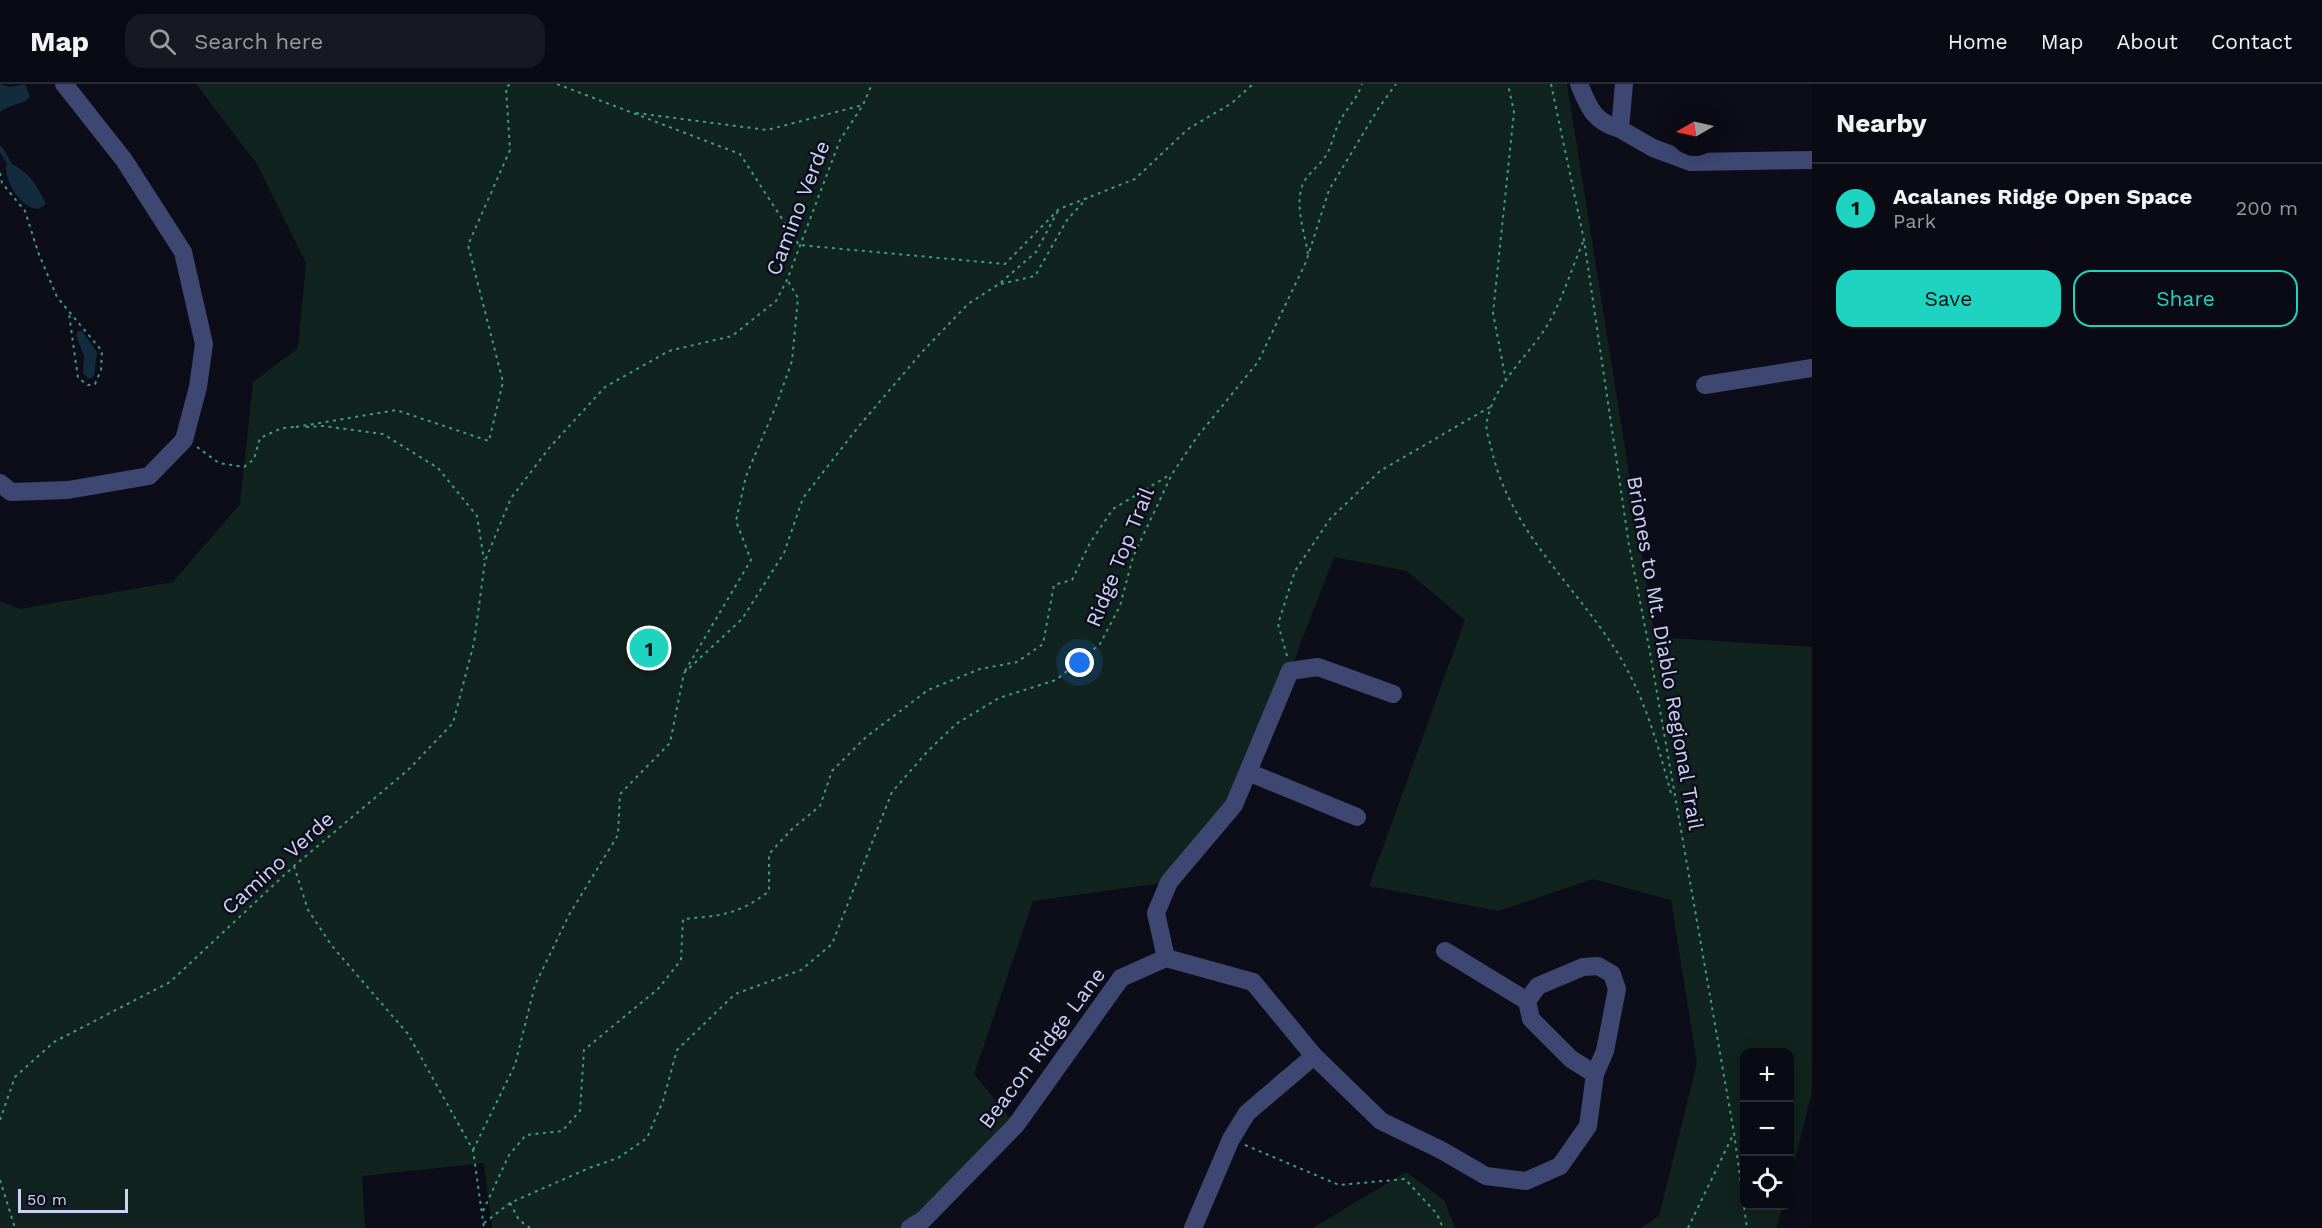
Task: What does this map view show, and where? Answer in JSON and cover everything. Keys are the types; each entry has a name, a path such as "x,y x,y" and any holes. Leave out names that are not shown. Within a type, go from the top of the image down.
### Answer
{"street":[{"path":"0,483 11,492 68,490 149,476 184,440 198,387 204,344 183,252 124,160 64,84"},
{"path":"1580,84 1590,110 1606,125 1620,129 1653,148 1690,162 1812,160"},
{"path":"1620,129 1624,84"},
{"path":"1705,386 1812,368"},
{"path":"1393,694 1318,667 1290,671 1234,805 1169,882 1156,913 1166,958 1253,982 1314,1056 1381,1121 1441,1150 1486,1176 1526,1181 1560,1166 1588,1126 1595,1074 1605,1051 1617,989 1612,974 1598,966 1583,967 1538,986 1527,1001"},
{"path":"1248,772 1357,817"},
{"path":"1445,951 1527,1001 1532,1019 1571,1059 1595,1074"},
{"name":"Beacon Ridge Lane","path":"910,1228 923,1220 1016,1125 1121,978 1166,958"},
{"path":"1193,1228 1231,1139 1247,1113 1314,1056"}],"path":[{"path":"296,427 396,410 489,441 503,382 468,245 510,150 506,87 511,84"},
{"path":"557,84 740,154 799,245 1005,264 1059,209 1135,179 1188,129 1232,103 1253,84"},
{"name":"Camino Verde","path":"484,561 511,498 550,447 605,387 669,351 732,336 776,301 787,280 840,140 863,105 872,84"},
{"path":"1308,255 1300,204 1301,188 1308,175 1324,158 1337,126 1346,109 1357,99 1362,84"},
{"name":"Ridge Top Trail","path":"484,1223 510,1203 589,1168 618,1158 647,1138 663,1101 677,1050 735,994 801,970 832,944 892,792 927,752 956,724 999,699 1056,680 1100,644 1120,606 1133,557 1172,474 1197,437 1258,362 1308,255 1329,190 1378,109 1396,84"},
{"path":"1506,381 1493,313 1514,112 1508,84"},
{"name":"Briones to Mt. Diablo Regional Trail","path":"1551,84 1584,240 1629,545 1734,1133 1748,1228"},
{"path":"631,112 767,130 863,105"},
{"path":"0,173 2,183 25,211 50,281 69,314 102,351 101,370 94,384 88,385 78,378 69,314"},
{"path":"999,284 1035,276 1067,220 1088,197"},
{"path":"684,673 742,619 784,553 803,498 859,426 922,352 968,304 999,284 1036,252 1059,209"},
{"path":"1584,240 1546,328 1506,381 1491,407 1486,423 1493,458 1507,496 1533,540 1573,588 1621,659 1655,734 1676,811"},
{"path":"473,1150 515,1065 535,986 569,915 618,836 620,794 670,743 684,673 751,560 736,521 746,476 776,406 792,361 798,298 787,280"},
{"path":"1290,671 1278,624 1295,571 1330,519 1380,471 1491,407"},
{"name":"Camino Verde","path":"0,1120 15,1077 54,1042 170,982 294,866 408,770 453,723 474,643 484,561 477,516 438,468 383,434 323,426 282,428 260,438 254,459 244,467 219,463 184,440"},
{"path":"483,1211 509,1155 526,1135 562,1131 580,1111 584,1050 664,982 681,960 683,920 715,916 749,907 769,891 769,854 792,829 820,806 832,771 884,723 928,690 980,669 1017,662 1044,644 1054,585 1072,580 1090,543 1113,509 1172,474"},
{"path":"294,866 308,910 333,946 408,1034 473,1150 483,1211 483,1228"},
{"path":"1688,1228 1734,1133"},
{"path":"1231,1139 1338,1185 1405,1179 1437,1214 1443,1228"},
{"path":"0,1180 15,1228"},
{"path":"510,1203 519,1220 530,1228"}],"green space":[{"path":"196,84 1567,84 1655,637 1812,647 1812,1091 1794,1163 1794,1048 1740,1048 1740,1210 1782,1210 1776,1228 1641,1228 1659,1216 1697,1063 1671,900 1593,879 1498,911 1369,886 1465,620 1407,571 1334,557 1290,671 1234,805 1169,882 1033,901 974,1074 1016,1125 910,1228 492,1228 484,1163 362,1176 365,1228 0,1228 0,601 20,609 173,582 240,504 253,382 298,348 306,263 257,164"},
{"path":"1406,1172 1444,1200 1455,1228 1313,1228"}],"water":[{"path":"0,84 10,87 25,84 30,97 0,112"},
{"path":"9,163 27,175 36,185 46,204 38,209 32,208 20,199 8,179 6,166"},
{"path":"78,331 82,331 97,352 94,376 89,379 83,373 84,356 76,335"}],"waterway":[{"path":"0,148 9,163"}],"place":[{"name":"Acalanes Ridge Open Space","path":"649,648"}]}
